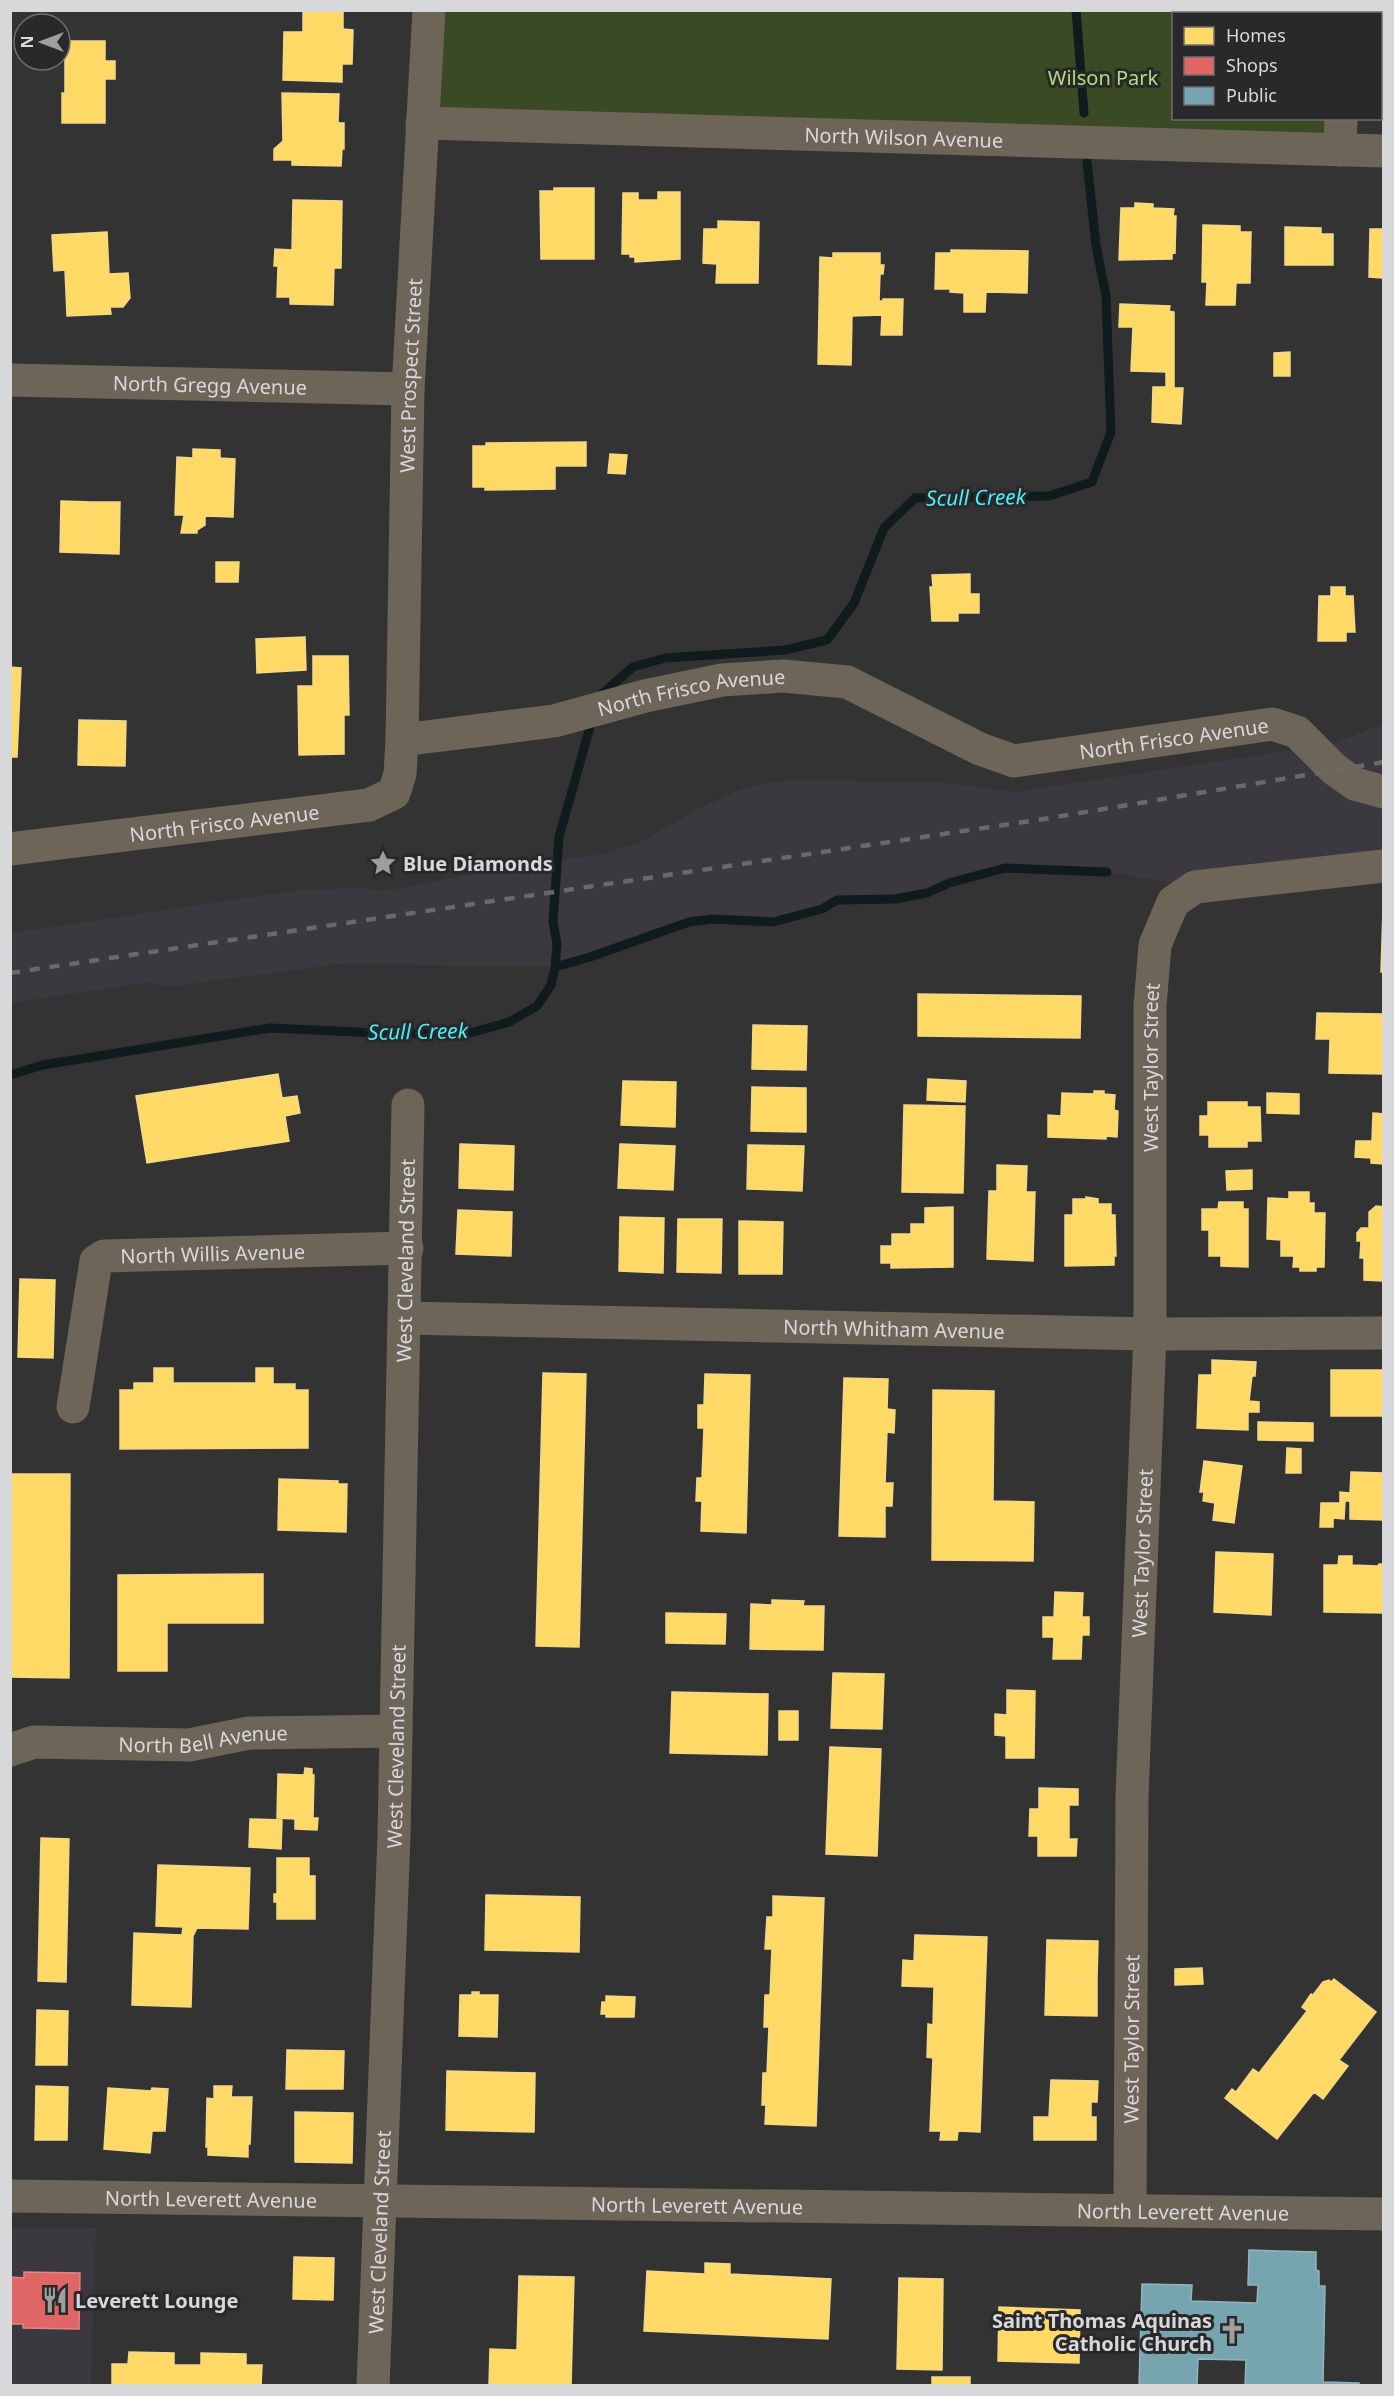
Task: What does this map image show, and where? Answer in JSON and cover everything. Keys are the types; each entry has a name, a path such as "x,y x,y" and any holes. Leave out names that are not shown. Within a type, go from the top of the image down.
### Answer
{"street":[{"name":"West Prospect Street","path":"402,740 408,389 429,10"},
{"name":"North Wilson Avenue","path":"422,123 1340,134 1383,151"},
{"name":"North Gregg Avenue","path":"10,380 408,389"},
{"name":"North Frisco Avenue","path":"10,849 369,805 394,793 400,774 402,740 554,721 645,696 722,680 783,676 847,682 980,749 1014,761 1272,724 1297,732 1334,769 1355,784 1383,792"},
{"name":"West Taylor Street","path":"1130,2210 1132,1797 1150,1334 1150,1006 1155,945 1173,902 1195,887 1383,866"},
{"name":"West Cleveland Street","path":"373,2385 396,1731 408,1105"},
{"name":"North Willis Avenue","path":"73,1407 96,1261 104,1256 407,1248"},
{"name":"North Whitham Avenue","path":"405,1318 1150,1334 1383,1333"},
{"name":"North Bell Avenue","path":"10,1750 34,1742 189,1745 249,1732 396,1731"},
{"name":"North Leverett Avenue","path":"10,2196 1383,2214"}],"shaded area":[{"path":"1383,724 1383,866 1195,887 1107,872 1005,868 949,883 927,893 895,899 837,900 822,909 773,922 713,919 689,922 555,967 340,964 167,987 150,982 11,1003 11,933 300,890 362,888 374,891 391,890 493,870 602,854 640,842 704,806 744,788 786,780 937,782 1015,792 1333,744"},
{"path":"11,2228 96,2228 91,2385 11,2386"}],"green space":[{"name":"Wilson Park","path":"429,11 1344,11 1172,12 1172,120 1341,120 1340,150 422,123"}],"building: Homes":[{"path":"303,10 343,10 343,29 353,30 352,64 342,64 342,82 283,80 284,32 303,32"},
{"path":"72,41 105,41 105,61 115,61 115,79 105,79 105,123 62,123 62,93 65,93 65,72 72,72"},
{"path":"282,93 339,94 338,123 344,123 344,149 342,149 341,166 292,165 292,160 274,160 274,149 283,141"},
{"path":"554,188 594,188 594,259 541,259 540,191 554,191"},
{"path":"658,192 680,192 680,259 635,262 635,257 622,254 623,193 638,193 638,200 658,200"},
{"path":"293,200 342,201 341,268 334,268 333,305 290,304 290,297 277,297 278,266 274,266 275,249 292,250"},
{"path":"1135,203 1153,204 1153,208 1174,209 1173,216 1176,216 1175,253 1172,252 1172,259 1119,260 1121,208 1135,208"},
{"path":"718,221 759,222 758,283 716,283 717,264 703,263 704,229 718,229"},
{"path":"1203,225 1240,226 1240,232 1251,232 1250,283 1236,283 1235,305 1206,305 1207,282 1202,282"},
{"path":"1285,227 1321,228 1321,234 1333,234 1333,265 1285,265"},
{"path":"1370,229 1384,229 1384,321 1383,278 1369,277"},
{"path":"107,232 109,274 128,273 130,298 123,307 110,307 111,314 67,316 65,270 54,271 52,235"},
{"path":"951,250 1028,251 1027,293 986,292 985,312 964,312 964,293 950,292 950,289 935,289 936,253 951,253"},
{"path":"833,253 880,253 880,265 884,265 883,274 880,274 879,301 903,299 902,335 881,335 882,315 852,316 851,365 818,364 820,257 833,258"},
{"path":"1120,304 1170,306 1169,311 1174,312 1174,388 1183,388 1181,424 1152,422 1153,387 1166,387 1166,372 1131,371 1133,327 1119,327"},
{"path":"1290,352 1290,376 1274,376 1274,353"},
{"path":"586,442 586,466 555,466 555,489 485,490 485,487 473,487 473,446 486,446 486,443"},
{"path":"193,449 220,450 220,458 235,459 233,517 205,516 205,525 197,530 197,533 181,533 184,515 175,515 177,457 193,458"},
{"path":"610,454 627,455 625,474 608,473"},
{"path":"61,501 91,502 90,553 60,552"},
{"path":"91,502 120,502 119,554 90,553"},
{"path":"216,562 239,562 238,582 216,582"},
{"path":"970,574 970,594 979,594 979,613 958,613 958,621 932,621 930,587 933,587 932,575"},
{"path":"1331,587 1345,587 1345,596 1353,596 1355,632 1346,632 1346,641 1318,641 1319,596 1331,596"},
{"path":"305,637 306,670 257,673 256,639"},
{"path":"313,656 348,656 349,715 344,715 344,754 299,755 298,686 313,686"},
{"path":"10,667 21,668 17,757 10,757"},
{"path":"79,720 126,721 125,766 78,765"},
{"path":"1383,910 1384,972 1381,972"},
{"path":"918,994 1081,996 1080,1038 918,1036"},
{"path":"1317,1013 1384,1014 1384,1074 1329,1073 1330,1039 1316,1039"},
{"path":"753,1025 807,1026 806,1070 752,1069"},
{"path":"278,1074 282,1098 297,1096 300,1113 285,1116 289,1141 147,1163 136,1096"},
{"path":"928,1079 966,1081 965,1102 927,1100"},
{"path":"623,1081 676,1082 675,1127 621,1125"},
{"path":"752,1087 806,1088 806,1132 751,1131"},
{"path":"1094,1091 1104,1091 1104,1094 1115,1095 1114,1110 1118,1111 1117,1137 1106,1136 1106,1139 1048,1137 1048,1115 1061,1116 1062,1093 1094,1094"},
{"path":"1267,1093 1299,1094 1299,1114 1267,1113"},
{"path":"1208,1102 1247,1102 1247,1107 1260,1107 1261,1141 1247,1141 1247,1147 1209,1147 1209,1135 1200,1135 1200,1116 1208,1116"},
{"path":"904,1105 965,1106 963,1193 902,1192"},
{"path":"1373,1113 1384,1114 1384,1164 1371,1163 1371,1158 1355,1157 1356,1141 1372,1141"},
{"path":"460,1144 514,1146 513,1190 459,1188"},
{"path":"620,1144 675,1146 673,1190 618,1188"},
{"path":"748,1145 804,1146 802,1191 747,1189"},
{"path":"997,1165 1027,1166 1026,1192 1035,1192 1033,1261 987,1259 989,1191 997,1191"},
{"path":"1252,1170 1252,1189 1227,1190 1226,1171"},
{"path":"1289,1192 1309,1192 1309,1203 1314,1203 1314,1213 1325,1213 1324,1267 1316,1267 1316,1271 1300,1271 1300,1267 1293,1267 1294,1256 1281,1256 1281,1240 1267,1239 1268,1198 1289,1199"},
{"path":"1086,1197 1098,1199 1098,1204 1111,1204 1111,1215 1115,1215 1116,1256 1114,1256 1114,1265 1065,1266 1065,1215 1073,1215 1073,1199 1086,1199"},
{"path":"1219,1202 1243,1202 1243,1209 1248,1209 1248,1267 1221,1266 1221,1256 1209,1256 1209,1230 1202,1230 1202,1209 1218,1209"},
{"path":"1376,1206 1384,1207 1383,1281 1364,1280 1364,1258 1360,1258 1361,1241 1357,1241 1357,1233 1361,1228 1369,1228 1369,1212"},
{"path":"953,1207 953,1267 891,1268 891,1263 881,1263 881,1246 892,1246 892,1234 911,1234 911,1224 925,1224 925,1208"},
{"path":"458,1210 512,1212 511,1256 456,1254"},
{"path":"620,1217 664,1218 663,1273 619,1271"},
{"path":"678,1219 722,1219 721,1273 677,1272"},
{"path":"739,1221 783,1222 782,1274 739,1274"},
{"path":"20,1279 55,1280 53,1358 18,1357"},
{"path":"1212,1360 1256,1362 1249,1401 1259,1402 1259,1412 1248,1412 1248,1430 1197,1428 1199,1375 1212,1375"},
{"path":"154,1368 173,1368 173,1383 256,1383 256,1368 273,1368 273,1384 295,1384 295,1390 308,1390 308,1448 120,1449 120,1390 134,1390 134,1383 154,1383"},
{"path":"1331,1370 1384,1370 1384,1416 1331,1416"},
{"path":"543,1373 586,1374 579,1647 536,1646"},
{"path":"705,1374 750,1375 746,1533 701,1531 702,1501 696,1501 697,1478 702,1478 704,1428 698,1428 698,1405 704,1405"},
{"path":"844,1378 888,1379 887,1409 895,1410 894,1433 887,1432 885,1483 893,1483 892,1506 885,1506 885,1537 839,1536"},
{"path":"933,1390 994,1391 993,1501 1034,1502 1033,1561 932,1560"},
{"path":"1258,1422 1313,1423 1313,1441 1258,1440"},
{"path":"1287,1448 1301,1449 1301,1473 1286,1473"},
{"path":"1204,1461 1242,1466 1234,1523 1213,1520 1215,1503 1203,1501 1204,1492 1200,1492"},
{"path":"1351,1472 1384,1473 1384,1520 1350,1519 1350,1501 1345,1501 1344,1519 1333,1518 1333,1527 1320,1527 1321,1503 1340,1503 1340,1492 1350,1493"},
{"path":"10,1474 70,1474 69,1678 10,1677"},
{"path":"279,1479 338,1481 338,1484 347,1484 346,1532 278,1530"},
{"path":"1216,1552 1273,1554 1271,1615 1214,1612"},
{"path":"1339,1556 1352,1556 1352,1565 1378,1566 1384,1564 1384,1613 1324,1612 1324,1565 1338,1565"},
{"path":"263,1574 263,1623 167,1623 167,1671 118,1671 118,1575"},
{"path":"1055,1592 1083,1593 1082,1617 1089,1617 1089,1635 1082,1635 1081,1659 1053,1659 1054,1637 1043,1637 1043,1617 1054,1617"},
{"path":"772,1600 804,1601 803,1606 824,1606 823,1650 750,1649 751,1604 772,1605"},
{"path":"666,1613 726,1614 725,1644 666,1643"},
{"path":"833,1673 884,1674 882,1729 831,1728"},
{"path":"1007,1690 1035,1691 1034,1758 1006,1758 1006,1736 995,1735 995,1714 1007,1715"},
{"path":"672,1692 768,1694 767,1755 670,1753"},
{"path":"779,1711 798,1711 798,1740 779,1740"},
{"path":"830,1747 881,1749 877,1856 826,1854"},
{"path":"305,1768 312,1769 312,1775 314,1775 313,1818 318,1818 317,1830 295,1829 295,1819 277,1818 278,1774 304,1775"},
{"path":"1039,1788 1078,1789 1078,1805 1069,1805 1069,1839 1077,1839 1076,1856 1038,1856 1038,1836 1029,1836 1030,1809 1039,1809"},
{"path":"250,1819 282,1820 281,1849 249,1847"},
{"path":"41,1838 69,1839 66,1982 38,1981"},
{"path":"277,1858 309,1858 309,1876 315,1876 315,1919 277,1919 277,1902 274,1902 274,1894 277,1894"},
{"path":"158,1865 250,1868 248,1929 197,1928 193,1936 191,2007 132,2005 134,1933 182,1935 183,1927 156,1926"},
{"path":"486,1895 580,1897 579,1952 485,1950"},
{"path":"773,1896 824,1898 816,2126 765,2124 766,2105 762,2105 763,2073 767,2073 769,2027 764,2027 765,1995 770,1995 772,1949 765,1949 767,1917 773,1917"},
{"path":"915,1935 987,1937 980,2132 958,2131 957,2140 940,2140 941,2131 930,2131 933,2058 927,2057 928,2024 933,2025 934,1987 902,1986 903,1960 914,1961"},
{"path":"1047,1940 1098,1941 1097,1979 1046,1978"},
{"path":"1202,1968 1203,1984 1175,1985 1175,1969"},
{"path":"1046,1978 1097,1979 1097,2016 1045,2015"},
{"path":"1334,1979 1376,2012 1339,2060 1348,2066 1323,2099 1314,2092 1277,2139 1225,2098 1232,2089 1236,2092 1253,2069 1259,2073 1307,2011 1302,2007 1311,1994 1313,1995 1323,1982 1329,1980 1331,1982"},
{"path":"472,1992 479,1992 479,1995 498,1995 497,2037 459,2036 460,1995 472,1995"},
{"path":"606,1996 635,1997 634,2017 606,2017 606,2014 601,2014 602,2002 606,2002"},
{"path":"37,2010 68,2011 67,2065 36,2065"},
{"path":"287,2050 344,2051 343,2089 286,2089"},
{"path":"447,2071 535,2073 534,2132 446,2130"},
{"path":"1051,2080 1098,2081 1097,2102 1091,2102 1091,2117 1096,2117 1096,2140 1034,2140 1034,2117 1049,2117"},
{"path":"36,2086 68,2087 67,2140 35,2140"},
{"path":"214,2086 232,2086 231,2097 252,2097 248,2157 208,2155 208,2147 206,2147 207,2098 214,2099"},
{"path":"108,2088 151,2091 152,2088 168,2089 165,2131 152,2131 150,2153 104,2149"},
{"path":"295,2112 353,2113 352,2163 295,2162"},
{"path":"294,2257 334,2258 333,2300 293,2299"},
{"path":"705,2263 730,2264 730,2274 831,2279 828,2339 644,2331 647,2271 705,2274"},
{"path":"519,2276 574,2277 571,2386 489,2386 490,2349 517,2350"},
{"path":"899,2278 943,2279 942,2370 897,2369"},
{"path":"999,2307 1080,2310 1079,2363 998,2361"},
{"path":"129,2352 174,2353 174,2365 201,2365 201,2353 246,2354 246,2365 262,2365 261,2386 112,2386 112,2364 128,2364"},
{"path":"932,2377 970,2377 970,2386 932,2386"}],"building: Shops":[{"path":"24,2272 80,2273 79,2329 23,2328 23,2324 10,2324 10,2277 24,2278"}],"building: Public":[{"name":"Saint Thomas Aquinas Catholic Church","path":"1249,2250 1316,2252 1319,2286 1325,2286 1323,2382 1359,2383 1359,2386 1245,2386 1246,2360 1198,2359 1197,2386 1139,2386 1142,2284 1192,2285 1191,2301 1257,2303 1258,2285 1248,2285"}],"waterway":[{"name":"Scull Creek","path":"1076,10 1084,113"},
{"name":"Scull Creek","path":"601,695 633,667 665,658 785,650 827,640 854,603 884,528 915,498 1049,496 1092,482 1111,432 1106,296 1096,245 1087,162"},
{"name":"Scull Creek","path":"10,1075 43,1065 270,1028 399,1034 470,1033 509,1022 537,1006 551,985 555,967 557,944 553,921 559,837 590,727"},
{"path":"555,967 689,922 713,919 773,922 822,909 837,900 895,899 927,893 949,883 1005,868 1107,872"}],"railway":[{"path":"10,973 1044,819 1384,762"}],"place":[{"name":"Blue Diamonds","path":"383,863"},
{"name":"Leverett Lounge","path":"55,2300"},
{"name":"Saint Thomas Aquinas Catholic Church","path":"1232,2331"}]}
